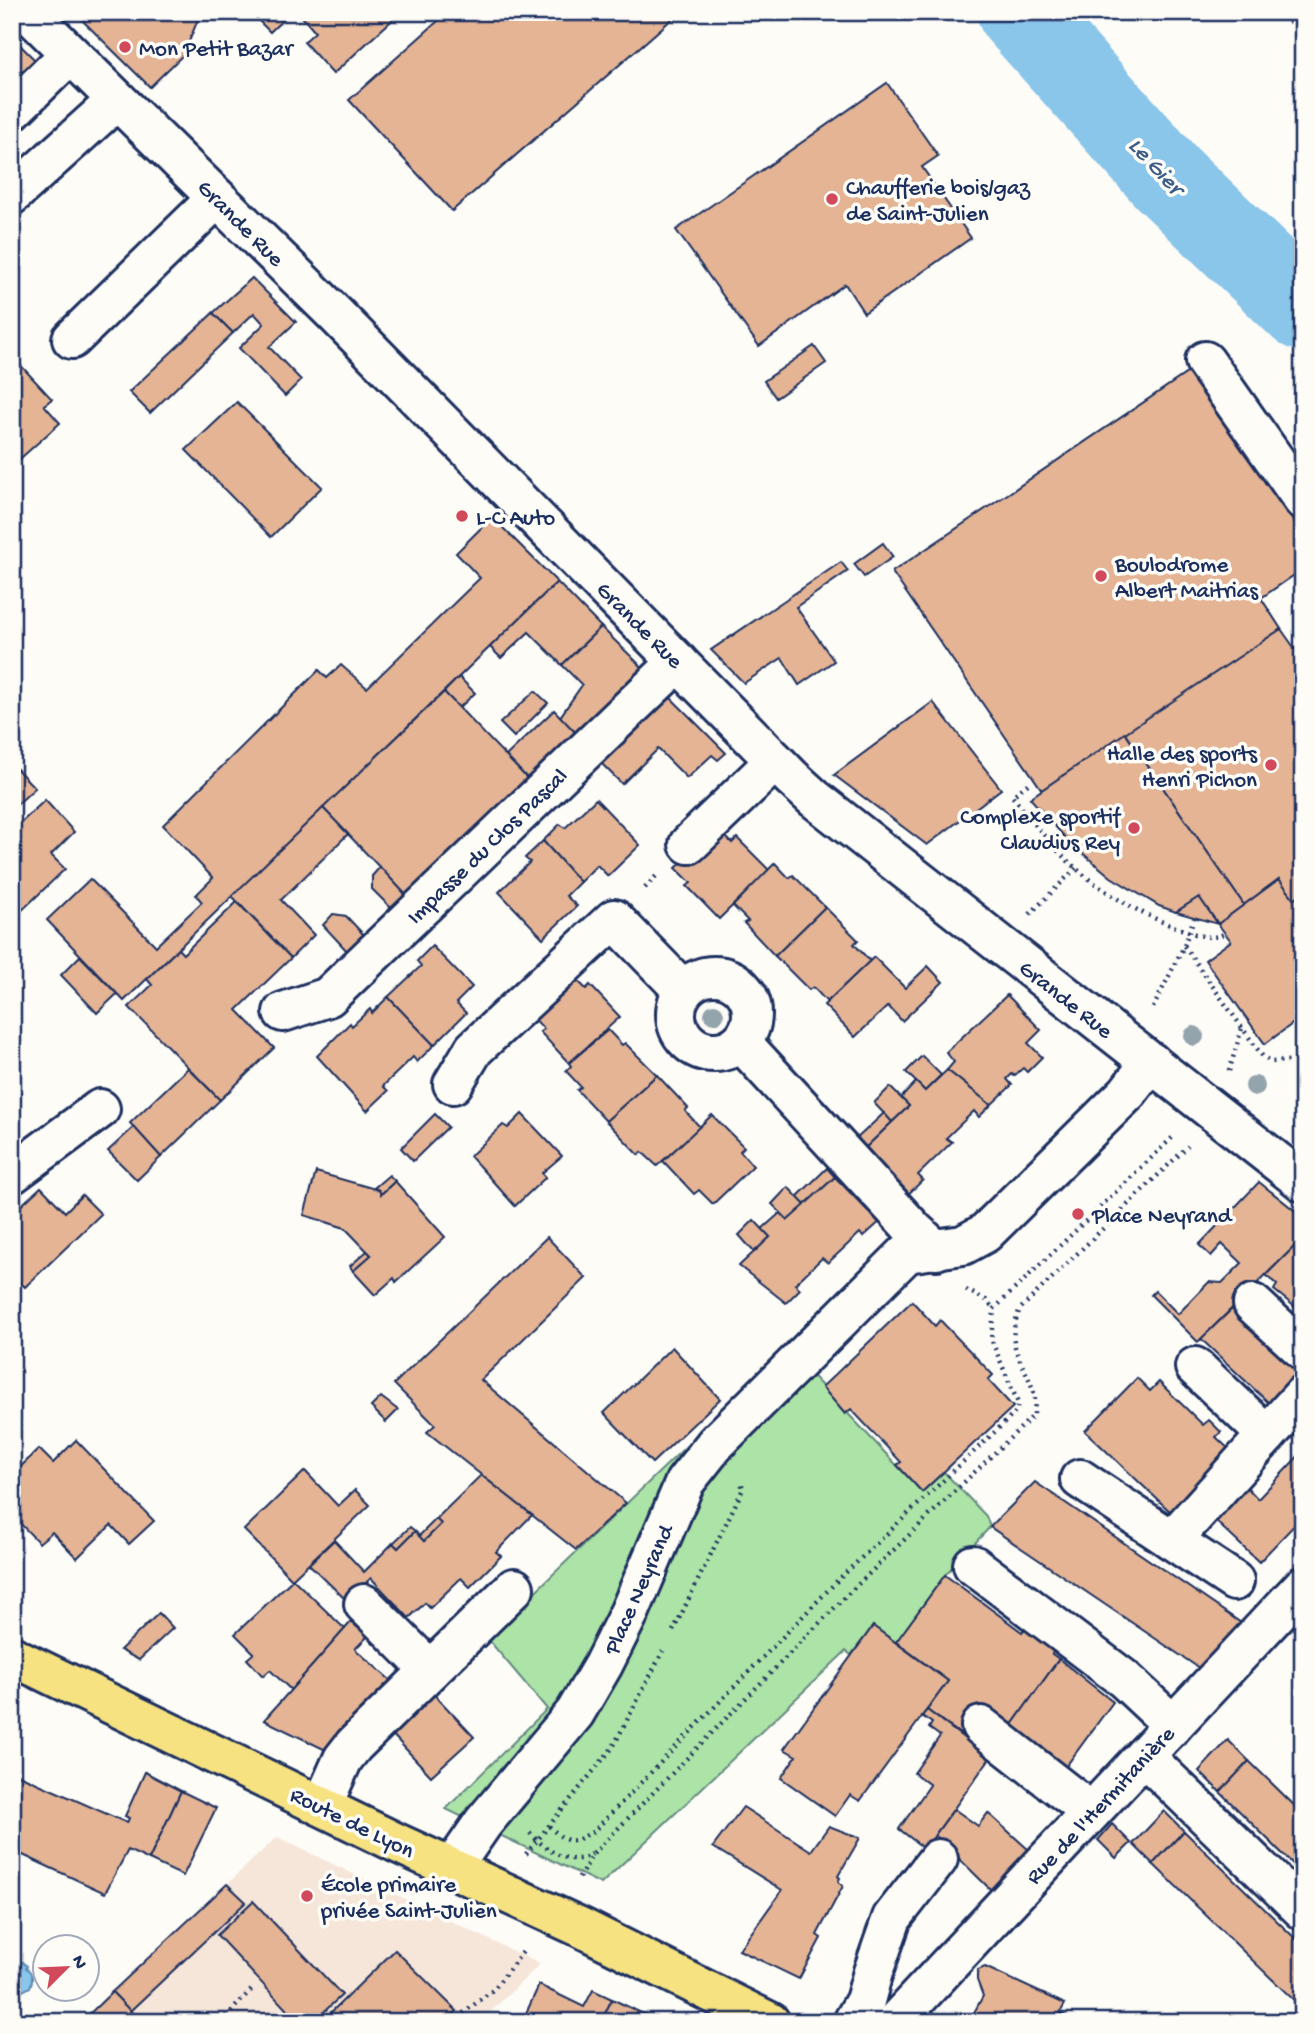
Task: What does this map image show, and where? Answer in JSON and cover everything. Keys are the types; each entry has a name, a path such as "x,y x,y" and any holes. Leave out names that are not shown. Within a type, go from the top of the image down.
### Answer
{"main road":[{"name":"Route de Lyon","path":"12,1656 770,2022"}],"street":[{"name":"Grande Rue","path":"28,12 334,313 815,799 1303,1182"},
{"path":"12,111 70,54"},
{"path":"12,195 117,100"},
{"path":"72,339 217,198"},
{"path":"1205,361 1303,500"},
{"name":"Impasse du Clos Pascal","path":"284,1012 328,997 678,662"},
{"path":"689,844 775,761"},
{"path":"453,1084 474,1049 614,919 683,990"},
{"path":"718,975 740,985 753,1007 753,1020 741,1042 718,1052 705,1051 684,1038 677,1026 676,1014 683,990 693,981 705,976 718,975"},
{"path":"741,1042 915,1231 936,1250"},
{"name":"Place Neyrand","path":"452,1868 493,1810 575,1713 630,1611 685,1482 716,1443 907,1253 963,1245 985,1233 1126,1093 1141,1056"},
{"path":"12,1174 100,1109"},
{"path":"1253,1304 1303,1350"},
{"path":"1195,1367 1267,1435"},
{"path":"1172,1540 1303,1395"},
{"path":"1080,1479 1234,1581"},
{"path":"973,1565 1124,1679 1173,1725"},
{"name":"Rue de l'Hermitanière","path":"895,2022 1303,1586"},
{"path":"322,1806 343,1759 354,1745 514,1588"},
{"path":"364,1604 430,1670"},
{"path":"981,1726 1091,1812"},
{"path":"1144,1756 1303,1910"},
{"path":"853,2022 864,2001 892,1919 938,1859"}],"path":[{"path":"1278,12 1303,33"},
{"path":"1028,785 1012,796 1058,851 1095,884 1170,925 1211,938 1225,933"},
{"path":"614,919 689,844"},
{"path":"1000,945 1076,868"},
{"path":"1141,1056 1194,918"},
{"path":"1184,946 1263,1056 1272,1062 1299,1060"},
{"path":"556,1917 593,1854 850,1592 1034,1415 1035,1394 1016,1351 1013,1331 1020,1309 1219,1117"},
{"path":"549,1826 563,1839 577,1841 594,1830 839,1578 1017,1411 1018,1403 991,1339 994,1309 1173,1136 1174,1125"},
{"path":"956,1286 986,1300 994,1309"},
{"path":"672,1632 743,1489 741,1477"},
{"path":"525,1855 613,1747 666,1644"},
{"path":"493,1810 531,1834 557,1855 585,1858 593,1854"},
{"path":"452,2022 494,1989 522,1955"},
{"path":"221,2022 254,1987"}],"shaded area":[{"name":"École primaire privée Saint-Julien","path":"277,1837 540,1964 480,2022 81,2022"}],"green space":[{"path":"787,1349 922,1492 944,1472 986,1516 990,1527 945,1575 896,1642 873,1626 851,1655 846,1651 601,1884 446,1809 547,1709 487,1638"}],"water":[{"path":"12,1954 27,1966 32,1979 30,1987 21,1992 12,1990"}],"building":[{"path":"93,12 201,12 184,54 150,87 83,21"},
{"path":"261,12 291,12 270,32 256,18"},
{"path":"298,12 401,12 333,74 304,42 315,32"},
{"path":"448,12 680,12 452,211 349,100"},
{"path":"12,37 40,65 12,93"},
{"name":"Chaufferie bois/gaz de Saint-Julien","path":"887,83 938,156 922,167 971,238 864,313 845,284 759,346 676,230"},
{"path":"252,278 296,322 269,347 301,380 285,396 239,348 264,324 254,313 233,333 213,313"},
{"path":"213,313 233,333 150,413 129,392"},
{"path":"814,346 826,363 776,398 764,381"},
{"path":"12,356 52,399 44,405 60,423 12,466"},
{"path":"1190,371 1303,534 1303,569 1261,598 1281,629 1042,790 892,572"},
{"path":"237,402 322,487 271,537 186,450"},
{"path":"492,517 557,582 124,1001 47,920 90,879 156,946 202,902 196,895 213,878 163,825 319,670 327,678 341,665 367,688 480,578 456,553"},
{"path":"883,543 893,557 864,577 854,564"},
{"path":"841,562 848,571 796,607 834,661 799,685 782,658 744,683 711,650"},
{"path":"557,582 601,627 562,665 529,632 501,658 490,647"},
{"path":"601,627 643,668 576,733 560,717 582,685 562,665"},
{"path":"1281,629 1303,660 1303,892 1294,899 1279,879 1244,905 1125,733"},
{"path":"459,677 475,693 459,708 444,692"},
{"path":"535,691 548,703 514,737 500,723"},
{"path":"444,692 528,779 406,895 323,808"},
{"path":"668,695 726,753 718,760 712,755 687,778 658,749 622,784 599,761"},
{"path":"933,702 1001,789 927,845 834,775"},
{"path":"554,710 576,733 528,779 506,756"},
{"path":"1125,733 1244,905 1218,924 1199,897 1176,912 1159,906 1111,877 1069,842 1030,798"},
{"path":"12,764 35,788 12,809"},
{"path":"596,799 640,845 608,876 597,865 580,882 543,841 560,824 565,828"},
{"path":"45,800 74,832 51,855 65,869 13,919 12,872 17,867 12,863 12,831"},
{"path":"323,808 348,834 281,900 314,935 291,958 232,896"},
{"path":"717,828 732,843 737,838 769,870 719,919 687,886 691,883 676,868"},
{"path":"543,841 580,882 566,896 577,906 543,938 499,892 530,862 525,858"},
{"path":"775,863 789,878 793,875 825,907 775,956 744,923 748,921 733,906"},
{"path":"380,867 406,895 392,909 372,889 372,876"},
{"path":"1279,879 1294,899 1303,892 1303,1016 1265,1044 1205,960 1231,941 1218,924"},
{"path":"1199,897 1218,924 1176,912"},
{"path":"237,902 291,958 237,1010 274,1048 220,1100 129,1007 152,985 147,979 178,949 183,954"},
{"path":"825,907 858,940 854,944 870,961 827,1002 813,987 809,990 775,956"},
{"path":"333,914 346,916 364,935 348,952 323,925"},
{"path":"432,946 472,987 456,1003 466,1013 434,1045 388,997 421,966 417,961"},
{"path":"80,956 117,994 97,1013 61,975"},
{"path":"874,957 905,988 928,966 943,982 902,1021 888,1006 855,1037 824,1005"},
{"path":"571,974 586,989 590,985 620,1017 569,1063 540,1032 544,1029 529,1013"},
{"path":"1007,995 1041,1030 1028,1043 1042,1057 1027,1072 1023,1068 1014,1076 1012,1074 1007,1079 1012,1085 991,1105 947,1070 954,1062 946,1052"},
{"path":"388,997 434,1045 417,1062 413,1057 383,1086 388,1091 367,1111 317,1056 350,1023 352,1026 370,1009 372,1013"},
{"path":"608,1030 657,1075 606,1121 577,1090 581,1087 566,1071 571,1066 569,1063"},
{"path":"922,1056 941,1075 925,1091 906,1072"},
{"path":"188,1068 220,1100 161,1157 130,1123"},
{"path":"947,1070 991,1105 979,1117 974,1111 946,1138 952,1142 918,1175 923,1180 902,1200 863,1150 909,1106 901,1098 916,1082 925,1091"},
{"path":"657,1075 688,1108 685,1111 700,1127 657,1166 642,1152 639,1155 606,1121"},
{"path":"890,1087 909,1106 892,1122 874,1103"},
{"path":"884,1113 892,1122 863,1150 854,1141"},
{"path":"435,1114 448,1127 413,1161 401,1148"},
{"path":"522,1114 562,1156 542,1173 546,1177 515,1206 470,1156 503,1125 508,1128"},
{"path":"712,1115 744,1147 740,1151 753,1166 713,1204 699,1190 694,1194 663,1161"},
{"path":"134,1127 161,1157 137,1180 108,1151"},
{"path":"827,1168 835,1177 805,1205 797,1197"},
{"path":"316,1172 379,1190 381,1194 395,1181 445,1237 396,1282 394,1278 375,1295 353,1271 371,1255 345,1228 304,1215"},
{"path":"389,1175 395,1181 381,1194 374,1188"},
{"path":"835,1177 869,1212 873,1208 883,1219 863,1237 860,1233 828,1263 822,1258 795,1284 800,1289 786,1303 739,1266 770,1237 762,1229 780,1213 788,1220"},
{"path":"1259,1182 1303,1217 1303,1238 1198,1342 1151,1295 1155,1291 1178,1314 1209,1282 1222,1283 1242,1263 1222,1244 1211,1256 1199,1245"},
{"path":"41,1187 65,1212 82,1195 101,1214 25,1287 12,1274 12,1214"},
{"path":"788,1187 805,1205 788,1220 772,1204"},
{"path":"754,1220 770,1237 754,1252 739,1235"},
{"path":"547,1237 586,1278 481,1380 626,1503 576,1550 427,1432 435,1425 394,1384"},
{"path":"1303,1238 1303,1307 1295,1307 1274,1290 1277,1285 1266,1275"},
{"path":"367,1251 371,1255 353,1271 350,1266"},
{"path":"912,1301 935,1326 940,1320 993,1375 988,1380 1013,1407 922,1492 897,1465 901,1462 851,1409 845,1414 822,1387"},
{"path":"1233,1308 1301,1372 1270,1404 1201,1339"},
{"path":"672,1347 720,1399 652,1463 604,1413"},
{"path":"1137,1378 1150,1391 1159,1382 1203,1425 1209,1420 1221,1432 1216,1437 1234,1454 1175,1516 1085,1431"},
{"path":"381,1397 398,1410 386,1422 371,1407"},
{"path":"76,1440 154,1521 129,1544 111,1525 77,1558 52,1532 39,1543 12,1515 12,1475 39,1449 53,1463"},
{"path":"1303,1451 1303,1516 1259,1562 1210,1516 1242,1482 1258,1499"},
{"path":"305,1471 338,1506 355,1490 370,1505 292,1579 244,1530"},
{"path":"481,1475 532,1515 496,1552 501,1556 470,1587 461,1578 430,1608 425,1603 409,1618 371,1578 347,1601 309,1564 334,1540 364,1572 393,1543 398,1548 415,1531 424,1541 441,1524 436,1519"},
{"path":"1035,1482 1241,1623 1199,1668 990,1527"},
{"path":"436,1519 441,1524 424,1541 419,1536"},
{"path":"410,1527 415,1531 398,1548 393,1543"},
{"path":"945,1575 1022,1632 1027,1625 1056,1647 1052,1654 1059,1659 1009,1729 983,1707 963,1736 927,1710 948,1681 896,1642"},
{"path":"293,1579 345,1629 291,1690 270,1670 263,1676 247,1659 254,1653 235,1634"},
{"path":"159,1613 173,1628 139,1660 120,1650"},
{"path":"351,1622 368,1636 355,1649 397,1686 336,1755 264,1720"},
{"path":"873,1626 948,1681 860,1801 850,1795 835,1816 781,1778 796,1756 784,1749"},
{"path":"1059,1659 1113,1702 1064,1769 1009,1729"},
{"path":"431,1691 474,1737 431,1776 389,1731"},
{"path":"927,1710 990,1758 925,1849 899,1829 930,1785 914,1773 940,1736 929,1728 932,1723 922,1716"},
{"path":"1228,1740 1249,1761 1220,1792 1199,1771"},
{"path":"1249,1761 1303,1814 1303,1874 1220,1792"},
{"path":"12,1772 127,1823 129,1818 125,1816 145,1772 181,1791 149,1860 128,1850 105,1893 12,1850"},
{"path":"181,1791 216,1808 183,1876 149,1860"},
{"path":"743,1807 811,1851 829,1826 860,1838 838,1876 838,1882 843,1886 817,1935 821,1938 799,1979 739,1950 782,1890 713,1847"},
{"path":"954,1809 978,1826 988,1813 1029,1850 991,1890 935,1835"},
{"path":"1164,1811 1184,1831 1153,1864 1133,1844"},
{"path":"1112,1824 1131,1843 1116,1858 1098,1840"},
{"path":"1184,1831 1303,1946 1303,2009 1153,1864"},
{"path":"227,1884 246,1902 130,2011 112,1992"},
{"path":"253,1901 342,1995 313,2022 298,2022 217,1935"},
{"path":"395,1950 457,2011 446,2022 321,2022"},
{"path":"985,1967 1065,2004 1060,2013 1078,2022 969,2022 983,1996 977,1975 978,1970"},
{"path":"539,1985 584,2007 593,1990 612,1999 601,2022 522,2022"},
{"path":"112,1992 141,2022 81,2022"},
{"path":"612,1999 660,2022 601,2022"},
{"path":"509,2015 522,2022 506,2022"}],"waterway":[{"name":"Le Gier","path":"1019,12 1167,178 1303,309"}],"place":[{"name":"Mon Petit Bazar","path":"125,47"},
{"name":"Chaufferie bois/gaz de Saint-Julien","path":"832,199"},
{"name":"L-C Auto","path":"462,516"},
{"name":"Boulodrome Albert Maitrias","path":"1101,576"},
{"name":"Halle des sports Henri Pichon","path":"1271,765"},
{"name":"Complexe sportif Claudius Rey","path":"1134,828"},
{"name":"Place Neyrand","path":"1078,1214"},
{"name":"École primaire privée Saint-Julien","path":"307,1896"}]}
